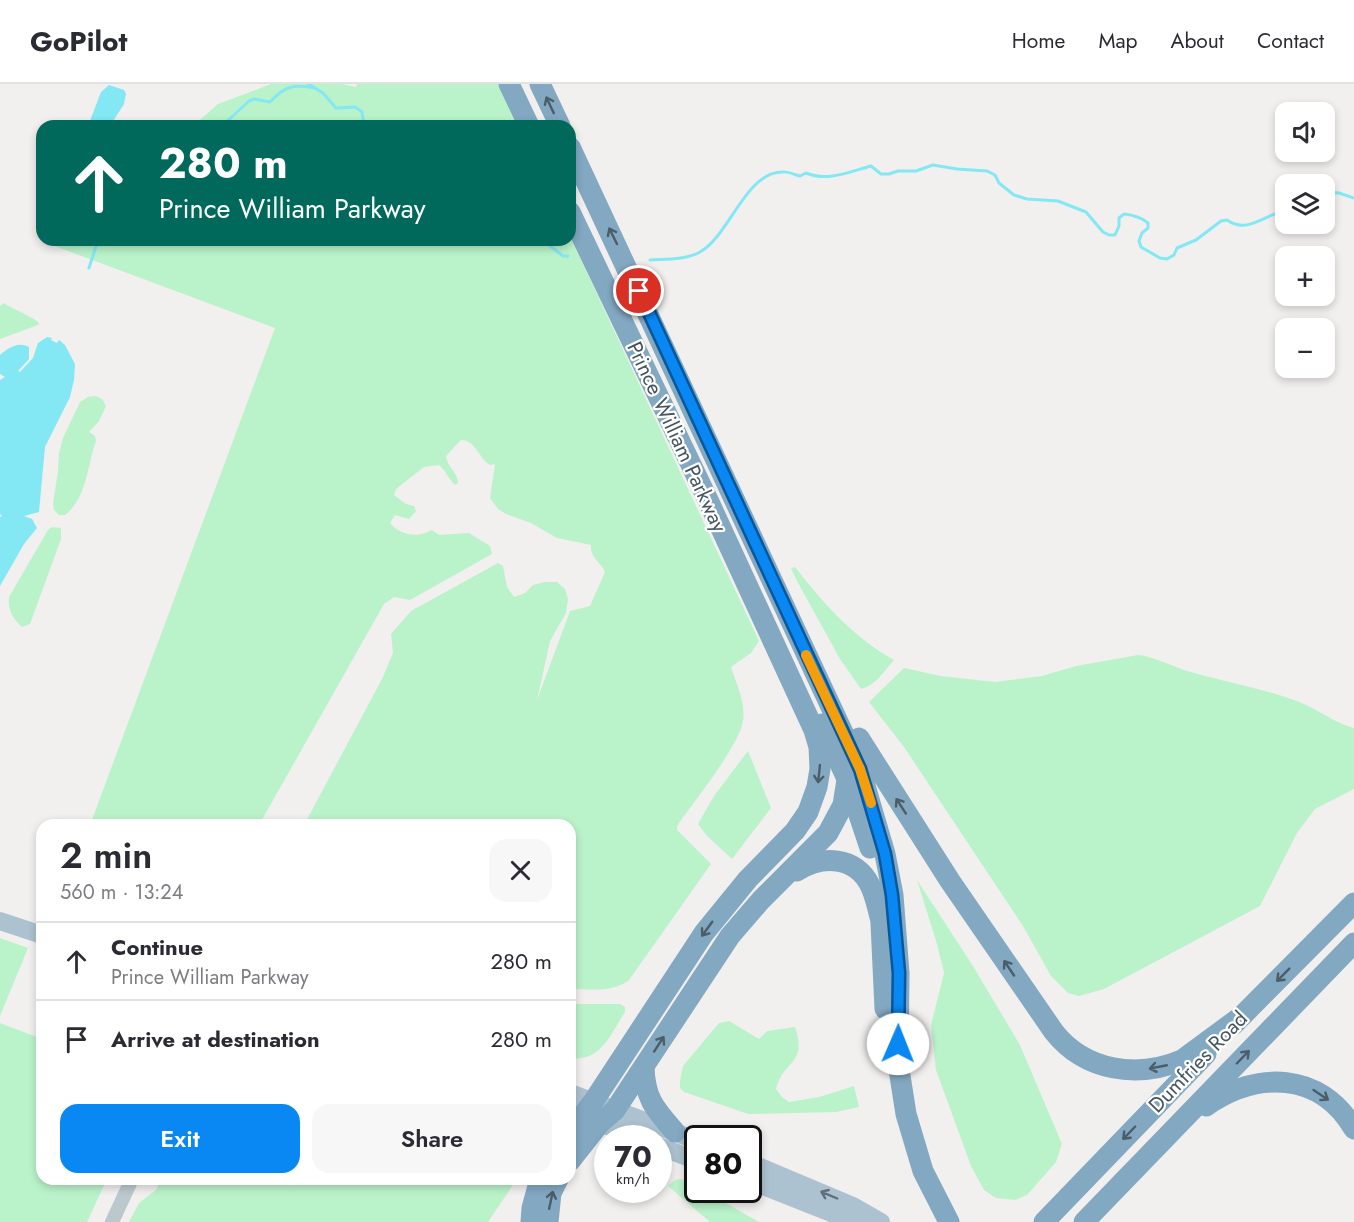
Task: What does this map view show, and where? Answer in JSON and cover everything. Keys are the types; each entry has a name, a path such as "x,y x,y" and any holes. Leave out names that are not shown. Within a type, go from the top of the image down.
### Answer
{"highway":[{"path":"510,84 526,120"},
{"path":"540,84 557,120"},
{"name":"Prince William Parkway","path":"576,160 807,657"},
{"name":"Prince William Parkway","path":"576,225 814,730 820,757 817,787 808,812 801,823 785,843 748,879 704,933 588,1116"},
{"path":"738,565 758,587 847,779 872,856 878,886 890,1094 909,1165 939,1222"},
{"path":"787,613 806,640 865,748 891,790 950,881 1060,1040 1079,1055 1098,1064 1127,1070 1147,1070 1182,1060 1243,1015"},
{"path":"576,1146 588,1116 644,1067 730,936 761,900 822,841 833,827 843,805 847,779 846,764 843,750 807,657"},
{"path":"807,657 860,769 885,854 896,934 899,990 898,1055 904,1107 911,1138 923,1171 949,1222"},
{"path":"781,881 803,867 816,862 835,860 846,863 860,872 869,884 880,917"},
{"name":"Dumfries Road","path":"1044,1222 1354,903"},
{"name":"Dumfries Road","path":"1173,1129 1354,943"},
{"path":"644,1067 649,1099 675,1132"},
{"path":"1084,1222 1173,1129 1218,1098 1235,1090 1264,1082 1284,1082 1304,1086 1326,1098 1344,1114 1354,1130"},
{"path":"531,1222 538,1185"},
{"path":"548,1222 555,1185"}],"main road":[{"path":"0,921 36,934"},
{"path":"576,1101 588,1116 609,1125"},
{"path":"588,1116 684,1136"},
{"path":"762,1168 853,1206 881,1222"},
{"path":"762,1186 854,1222"}],"street":[{"path":"112,1222 129,1185"}],"green space":[{"path":"271,84 342,84 356,87 357,84 498,84 515,120 200,120 218,104"},
{"path":"55,246 575,246 759,641 751,653 731,667 744,714 740,732 725,759 677,826 677,830 711,864 629,980 622,984 608,989 576,989 576,819 307,819 382,679 393,653 391,634 411,611 498,563 503,566 507,587 514,597 525,593 533,585 557,582 565,589 568,599 566,613 550,641 537,700 570,611 590,606 605,572 594,556 591,545 557,538 531,523 498,509 490,498 495,464 490,465 486,462 474,446 466,441 461,440 446,456 458,483 455,485 439,465 424,467 396,489 394,495 406,504 414,506 416,511 409,519 395,515 390,523 399,531 415,535 432,530 439,535 469,533 490,546 492,554 410,600 394,597 384,604 262,819 92,819 275,328"},
{"path":"3,303 34,319 39,323 38,325 0,339 0,306"},
{"path":"96,396 102,399 106,406 99,421 89,432 95,436 96,441 82,491 72,508 65,515 59,515 54,510 53,504 63,438 80,402 88,397"},
{"path":"52,527 61,528 61,539 30,624 22,627 11,614 9,597 48,530"},
{"path":"795,567 852,630 894,660 871,685 861,689 840,659 797,581 791,568"},
{"path":"1138,655 1187,671 1285,697 1354,728 1354,789 1315,809 1297,833 1260,906 1104,989 1079,996 1068,993 1051,976 1023,926 904,747 869,702 904,668 941,676 995,682 1042,676 1076,666"},
{"path":"748,751 771,808 732,859 707,836 698,824 714,796"},
{"path":"917,880 973,966 1020,1045 1062,1144 1056,1162 1027,1195 1015,1200 996,1198 984,1190 971,1166 936,1070 931,1025 944,973"},
{"path":"0,938 28,948 0,1016"},
{"path":"576,1004 620,1004 625,1007 625,1012 604,1045 590,1056 576,1058"},
{"path":"729,1021 759,1039 767,1031 795,1027 798,1039 797,1056 784,1072 776,1089 789,1102 819,1097 854,1086 859,1107 836,1112 748,1114 684,1092 680,1088 683,1066 719,1023"},
{"path":"0,1023 36,1037 36,1185 104,1185 87,1222 0,1222"},
{"path":"675,1180 684,1180 684,1200 672,1189 672,1183"},
{"path":"158,1185 513,1185 488,1222 129,1222 139,1203 156,1190"},
{"path":"688,1203 726,1203 759,1222 710,1222"}],"water":[{"path":"109,85 124,90 126,94 124,104 114,120 90,120 101,92"},
{"path":"47,337 57,343 59,340 65,345 75,364 74,380 70,397 45,447 39,512 24,516 32,519 37,528 24,544 0,586 0,517 2,516 0,514 0,380 5,377 0,374 0,355 17,345 29,347 29,359 18,371 20,372 33,358 38,343"}],"waterway":[{"path":"308,84 323,93 336,108 355,107 362,112 363,120"},
{"path":"228,120 254,99 270,102 285,89 295,86 315,88"},
{"path":"650,260 682,258 700,252 720,233 758,182 769,175 782,172 800,176 806,173 822,177 871,166 881,174 889,174 898,171 916,171 933,165 987,171 995,175 999,183 1014,195 1027,199 1058,201 1086,212 1103,232 1109,235 1115,235 1119,226 1119,218 1124,214 1140,218 1148,223 1148,228 1142,233 1139,241 1141,247 1160,258 1167,259 1174,255 1177,248 1196,240 1221,221 1227,220 1242,225 1275,215"},
{"path":"1335,193 1354,198"},
{"path":"89,268 96,246"},
{"path":"550,246 563,256 568,256"}],"slow traffic":[{"path":"806,655 842,727 860,769 871,803"}],"route":[{"path":"639,291 860,769 876,818 892,895 899,973 898,1044"}]}
